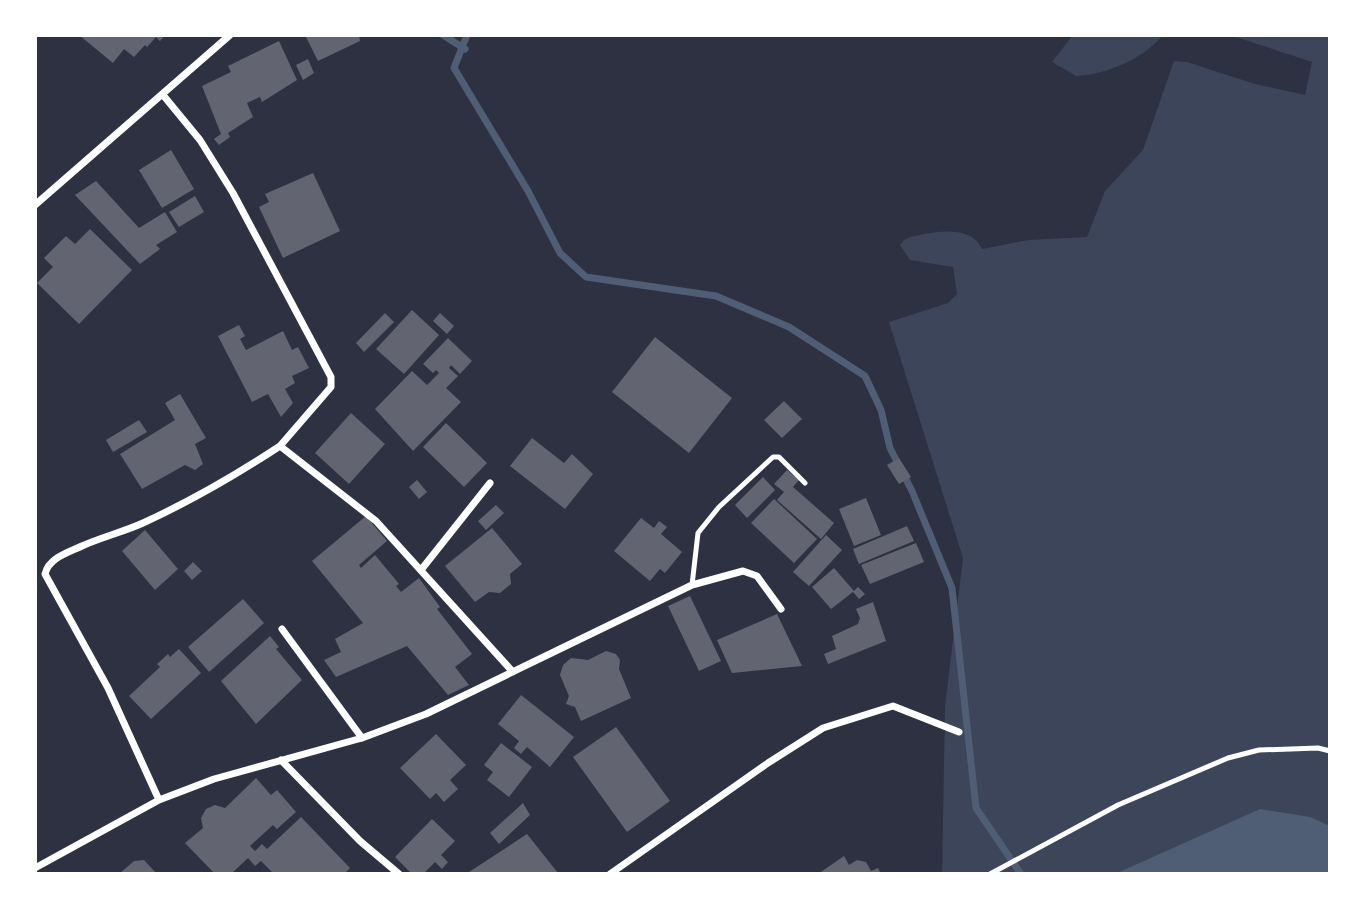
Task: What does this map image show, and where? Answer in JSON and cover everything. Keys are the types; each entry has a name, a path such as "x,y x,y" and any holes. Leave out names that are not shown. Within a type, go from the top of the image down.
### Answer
{"street":[{"path":"35,205 230,35"},
{"path":"159,800 108,688 45,575 47,567 57,558 186,502 280,446 331,387 331,377 233,193 200,140 163,95"},
{"path":"280,446 376,521 513,672"},
{"path":"421,570 490,483"},
{"path":"35,868 159,800 281,760 362,738 426,714 692,585 743,571 757,576 781,609"},
{"path":"282,629 362,738"},
{"path":"610,874 768,763 823,729 893,706 959,732"},
{"path":"281,760 360,841 400,874"}],"lane":[{"path":"692,585 698,533 719,507 773,457 779,457 805,483"},
{"path":"990,874 1118,806 1228,758 1259,750 1318,748 1330,751"}],"shaded area":[{"path":"1073,35 1163,35 1155,44 1124,64 1076,76 1052,62"},
{"path":"1230,35 1330,35 1330,874 942,874 945,706 963,558 889,322 948,303 957,294 953,267 910,260 900,245 905,239 936,232 968,235 982,249 1029,240 1087,237 1105,191 1143,150 1174,61 1187,62 1255,84 1305,95 1312,62"},
{"path":"1260,809 1310,817 1330,826 1330,874 1115,874"}],"building":[{"path":"79,35 165,35 160,41 156,37 134,57 124,49 113,63"},
{"path":"305,35 359,35 360,41 318,61"},
{"path":"279,41 297,80 262,102 260,97 247,103 253,117 228,133 230,137 219,145 214,139 221,134 202,86 231,72 228,66"},
{"path":"308,59 314,73 303,80 296,65"},
{"path":"171,150 194,189 162,208 139,170"},
{"path":"313,173 340,231 283,258 259,207 269,202 265,194"},
{"path":"96,181 139,228 165,212 177,232 156,245 160,249 140,264 75,195"},
{"path":"195,196 204,212 179,227 169,212"},
{"path":"90,229 132,270 79,324 37,283 53,267 44,258 66,236 75,244"},
{"path":"412,310 439,335 404,374 376,349"},
{"path":"385,313 394,322 364,352 356,343"},
{"path":"440,313 454,326 447,334 433,321"},
{"path":"239,325 245,336 240,339 246,350 283,331 292,350 298,347 309,368 292,376 295,383 285,389 293,403 281,417 268,394 252,402 218,336"},
{"path":"655,337 732,398 689,453 612,392"},
{"path":"448,338 472,361 460,374 451,365 449,368 458,376 446,388 461,402 413,451 375,409 412,371 427,385 439,373 436,370 433,373 423,364"},
{"path":"180,394 206,438 195,444 203,464 195,470 185,465 142,489 120,454 175,420 165,403"},
{"path":"784,401 802,419 782,438 764,420"},
{"path":"351,413 385,444 349,484 315,453"},
{"path":"139,420 147,432 113,452 106,440"},
{"path":"446,423 487,463 464,487 423,447"},
{"path":"532,438 564,463 572,454 593,474 565,509 510,466"},
{"path":"899,458 911,477 899,484 887,465"},
{"path":"787,470 799,480 793,487 834,523 821,539 777,500 784,492 774,484"},
{"path":"763,477 775,490 747,518 735,505"},
{"path":"417,480 427,492 419,499 409,487"},
{"path":"866,498 881,535 854,546 839,509"},
{"path":"774,499 817,539 794,563 751,523"},
{"path":"496,505 504,513 486,530 478,521"},
{"path":"366,516 387,541 359,565 361,568 375,555 399,584 396,586 401,592 419,578 440,607 437,609 472,654 455,667 469,685 448,695 407,646 336,677 324,660 341,652 335,639 363,623 312,561"},
{"path":"641,518 654,528 659,521 667,527 661,534 682,552 665,573 660,569 650,581 614,551"},
{"path":"907,526 914,541 859,564 853,549"},
{"path":"492,528 522,564 510,574 511,584 500,593 489,592 475,602 445,566"},
{"path":"145,530 178,569 155,590 122,551"},
{"path":"826,535 842,550 809,586 793,572"},
{"path":"916,543 924,562 870,584 861,565"},
{"path":"193,562 202,571 192,580 184,571"},
{"path":"834,568 854,591 858,587 865,594 859,599 853,592 831,609 812,587"},
{"path":"690,596 721,661 699,671 668,606"},
{"path":"243,599 264,623 209,672 188,647"},
{"path":"873,602 886,641 828,664 824,654 836,649 832,636 858,624 860,618 856,609"},
{"path":"777,614 802,666 732,673 717,640"},
{"path":"270,636 279,647 276,649 302,680 256,724 221,681"},
{"path":"179,649 201,673 151,719 129,696 160,667 157,664"},
{"path":"606,651 616,654 620,660 619,669 631,698 581,721 575,707 566,704 569,696 560,675 563,665 571,658 588,660"},
{"path":"521,695 574,737 550,767 527,747 521,754 514,748 519,741 498,724"},
{"path":"616,727 670,801 627,832 573,757"},
{"path":"436,734 466,765 450,780 458,789 444,802 436,793 430,799 400,768"},
{"path":"501,743 532,767 509,797 487,780 493,772 484,765"},
{"path":"256,778 271,795 277,790 296,812 277,829 273,825 250,846 255,851 262,844 267,849 301,817 350,868 344,874 274,874 261,861 255,866 248,858 231,874 215,874 185,843 203,828 201,818 206,809 215,805 225,808"},
{"path":"523,803 530,815 499,844 490,833"},
{"path":"432,819 455,841 441,855 448,862 442,869 435,862 423,874 412,874 395,857"},
{"path":"527,834 558,873 466,874"},
{"path":"844,856 849,865 857,860 866,862 871,871 878,868 881,874 818,874"},
{"path":"144,860 157,874 119,874 134,861"}],"waterway":[{"path":"443,35 465,49"},
{"path":"467,35 454,68 528,191 560,253 586,277 716,296 789,327 865,376 881,410 890,448 912,491 952,588 976,808 1021,874"}]}
